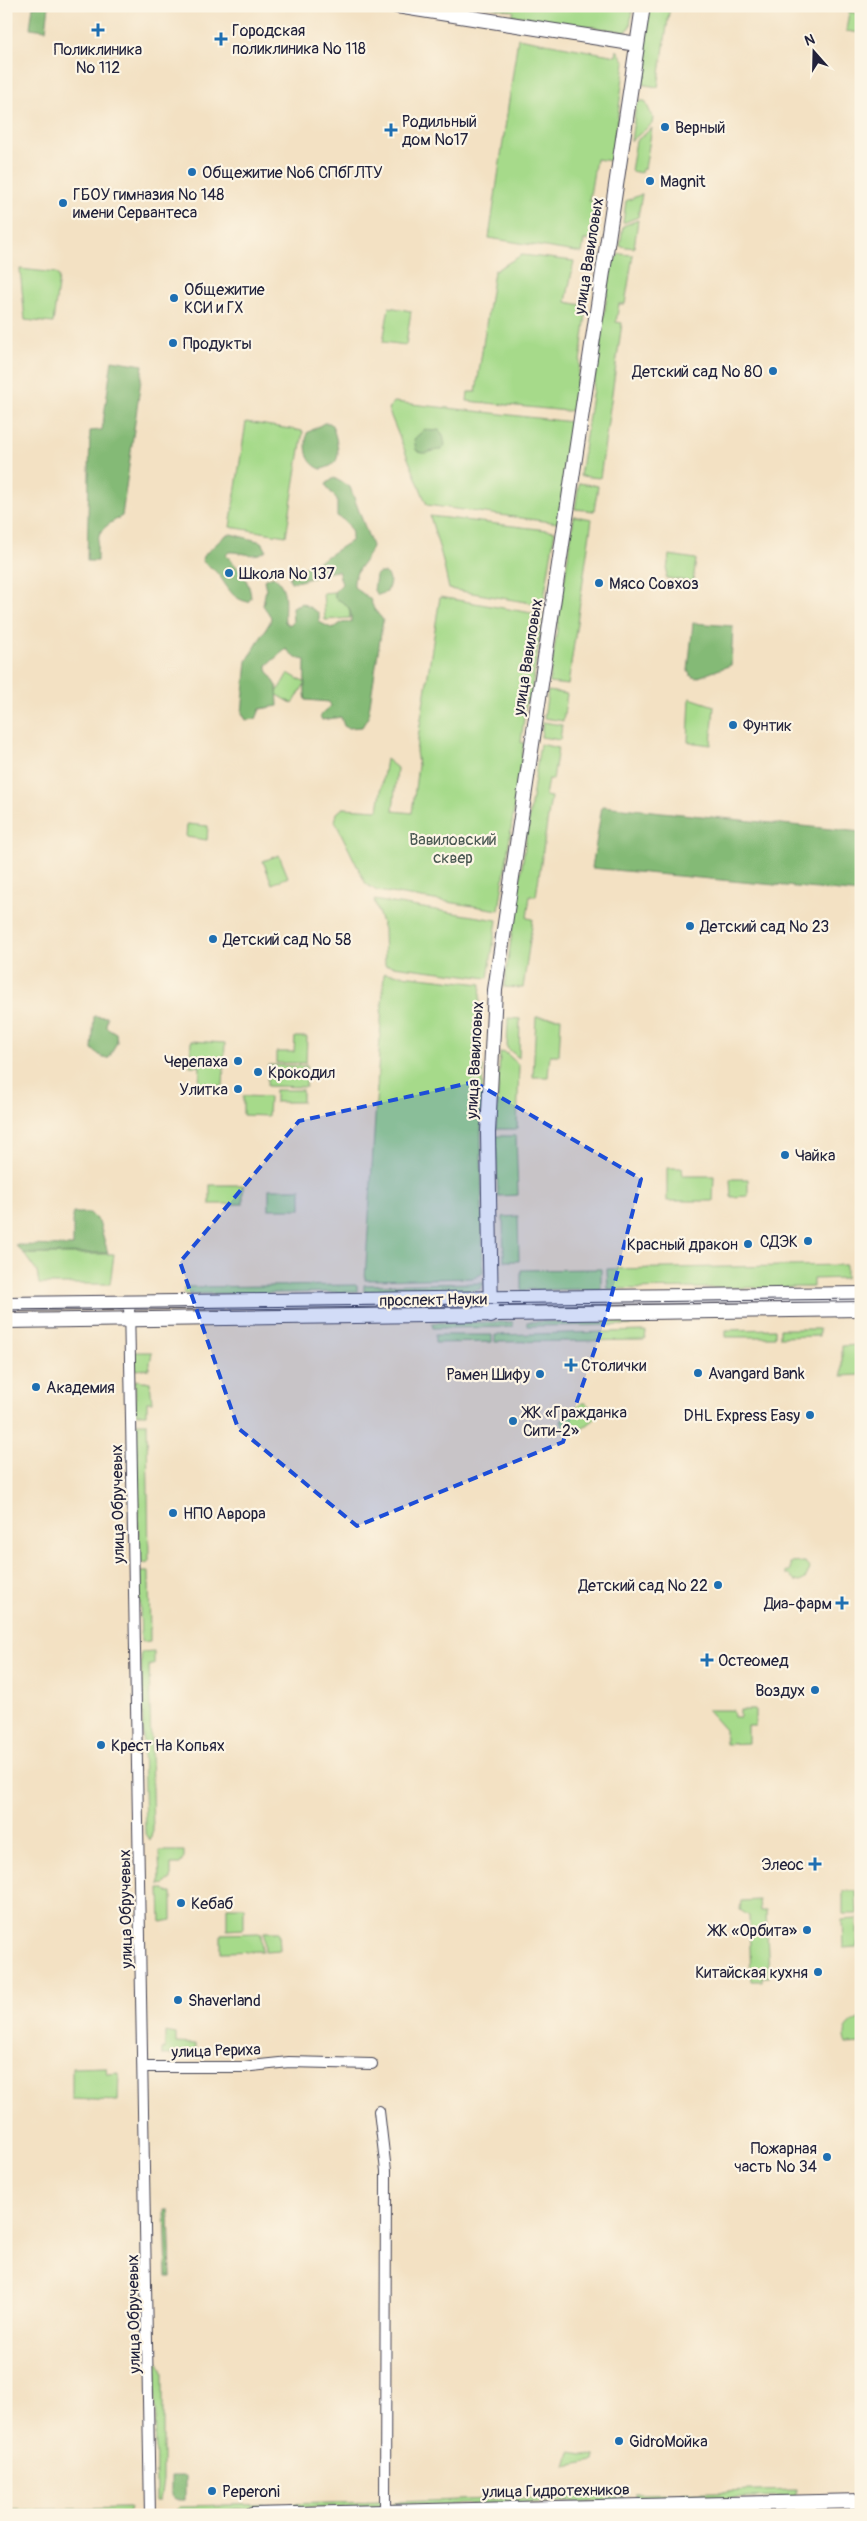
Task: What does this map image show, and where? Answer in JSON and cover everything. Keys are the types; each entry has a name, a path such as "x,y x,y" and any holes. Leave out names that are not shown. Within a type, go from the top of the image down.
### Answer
{"street":[{"path":"397,6 637,44"},
{"name":"улица Вавиловых","path":"492,1316 488,1133 495,990 643,6"},
{"name":"проспект Науки","path":"6,1304 861,1294"},
{"name":"улица Обручевых","path":"129,1303 150,2515"},
{"name":"проспект Науки","path":"6,1321 492,1316 861,1309"},
{"name":"улица Рериха","path":"143,2067 242,2067 289,2062 372,2064"},
{"path":"379,2111 386,2171 385,2513"},
{"name":"улица Гидротехников","path":"252,2515 861,2500"},
{"name":"улица Гидротехников","path":"635,2515 861,2509"}],"highlighted area":[{"path":"474,1082 641,1179 606,1317 563,1442 357,1526 238,1428 180,1262 299,1121"}],"green space":[{"path":"33,6 49,6 46,30 30,28"},
{"path":"485,6 633,6 630,26 626,32 512,15 514,11"},
{"path":"650,6 670,6 658,87 639,84"},
{"path":"849,12 861,14 861,33 846,31"},
{"path":"518,38 616,56 617,50 625,62 612,161 596,159 589,201 600,202 594,241 584,240 582,253 489,238"},
{"path":"640,101 645,101 653,118 652,124 631,141 636,105"},
{"path":"652,128 645,169 642,169 641,173 631,171 636,141"},
{"path":"642,194 638,217 623,223 626,201"},
{"path":"638,220 634,248 620,246 623,226"},
{"path":"620,254 633,255 625,304 619,304 616,322 622,323 600,478 580,476 612,261"},
{"path":"522,255 574,261 566,302 587,306 574,410 567,411 467,401 468,392 476,392 494,271"},
{"path":"20,269 56,273 59,277 53,323 25,320"},
{"path":"389,307 411,311 406,345 383,342"},
{"path":"112,360 143,365 122,516 100,533 97,544 97,561 87,561 90,431 102,430"},
{"path":"394,402 572,422 558,523 427,505 388,409"},
{"path":"246,422 303,431 286,536 230,527"},
{"path":"324,423 330,423 333,428 338,454 332,465 321,469 309,459 306,449 306,438 307,433"},
{"path":"425,429 439,430 443,435 445,445 441,450 422,453 416,450 414,439"},
{"path":"334,478 350,487 372,546 355,576 354,587 370,599 374,609 383,620 368,717 362,727 348,728 344,726 341,717 322,720 320,716 331,706 329,702 306,700 305,660 296,658 286,649 267,665 267,670 277,686 278,706 260,709 256,719 246,720 242,713 247,661 270,622 271,617 263,605 266,589 264,580 273,576 282,586 285,597 285,622 289,625 293,622 292,607 302,603 319,613 319,622 333,629 341,623 351,622 351,613 348,607 335,598 334,592 342,584 338,571 297,582 291,582 289,578 296,571 321,560 351,541 351,529 344,520 337,516 337,499 326,484"},
{"path":"579,483 598,486 594,511 575,509"},
{"path":"430,516 555,531 543,605 449,589"},
{"path":"574,516 592,519 568,685 549,683"},
{"path":"231,534 262,542 266,550 253,555 229,552 226,555 246,579 251,598 248,602 236,597 218,575 202,560 203,556 226,535"},
{"path":"669,555 696,559 693,582 666,578"},
{"path":"386,573 390,582 387,592 378,595 374,591 376,575"},
{"path":"334,592 335,598 349,597 350,618 325,620 323,593"},
{"name":"Вавиловский сквер","path":"440,597 543,615 530,701 526,701 521,743 524,743 499,910 377,891 366,884 335,821 337,813 343,808 378,810 386,759 397,768 393,811 412,813 418,765 416,751"},
{"path":"693,623 733,626 731,665 696,678 691,676 688,671"},
{"path":"288,673 305,683 293,704 276,694"},
{"path":"548,691 567,694 563,721 544,718"},
{"path":"690,698 714,706 711,745 688,742"},
{"path":"543,722 562,725 560,740 541,737"},
{"path":"540,744 558,748 553,780 548,779 545,796 551,797 536,896 530,896 527,918 533,919 523,988 504,987"},
{"path":"602,806 861,832 861,893 592,868"},
{"path":"187,824 208,826 207,840 186,837"},
{"path":"279,855 288,877 272,884 263,861"},
{"name":"Вавиловский сквер","path":"374,900 497,920 488,978 385,965 384,929"},
{"path":"384,973 481,984 475,1065 483,1067 481,1135 483,1273 474,1278 365,1280"},
{"path":"94,1016 107,1017 106,1027 116,1033 117,1042 109,1058 103,1058 92,1049"},
{"path":"536,1017 561,1018 559,1055 550,1055 548,1077 533,1077"},
{"path":"508,1018 520,1019 519,1058 507,1048"},
{"path":"295,1037 307,1037 306,1063 276,1063 276,1052 294,1052"},
{"path":"191,1041 225,1043 223,1086 199,1085 200,1066 190,1066"},
{"path":"500,1052 506,1053 519,1065 517,1129 496,1129"},
{"path":"268,1065 307,1066 306,1087 267,1086"},
{"path":"275,1090 302,1090 302,1102 275,1102"},
{"path":"243,1096 269,1097 268,1116 243,1115"},
{"path":"496,1136 516,1136 518,1195 498,1196"},
{"path":"667,1168 682,1168 683,1176 714,1176 713,1201 667,1201"},
{"path":"730,1179 748,1179 748,1196 731,1197"},
{"path":"210,1185 243,1185 243,1204 210,1204"},
{"path":"269,1189 301,1189 301,1209 269,1209"},
{"path":"73,1213 90,1213 99,1222 108,1253 24,1254 15,1245 73,1246"},
{"path":"518,1216 519,1261 504,1261 503,1217"},
{"path":"24,1254 114,1254 110,1284 39,1284 37,1272"},
{"path":"846,1265 846,1278 813,1279 813,1287 608,1289 607,1269"},
{"path":"601,1269 601,1289 521,1290 521,1270"},
{"path":"484,1283 480,1289 473,1291 364,1292 364,1285"},
{"path":"357,1285 357,1292 184,1294 184,1287"},
{"path":"646,1321 646,1325 527,1326 527,1322"},
{"path":"513,1322 513,1327 433,1328 432,1323"},
{"path":"775,1329 775,1337 726,1337 726,1330"},
{"path":"780,1329 819,1329 819,1336 780,1337"},
{"path":"646,1331 645,1340 495,1342 495,1335"},
{"path":"435,1335 492,1335 492,1342 435,1343"},
{"path":"860,1345 860,1375 842,1376 842,1346"},
{"path":"135,1352 152,1352 149,1369 135,1370"},
{"path":"135,1380 150,1382 152,1402 147,1402 147,1414 136,1414"},
{"path":"582,1403 586,1403 594,1411 595,1419 578,1432 565,1432 561,1421"},
{"path":"136,1423 147,1423 149,1562 139,1563"},
{"path":"805,1562 810,1569 805,1579 800,1582 795,1581 790,1575 786,1575 786,1571 790,1571 790,1563"},
{"path":"139,1572 149,1572 150,1641 141,1642"},
{"path":"154,1651 154,1665 149,1665 153,1831 150,1840 145,1832 141,1652"},
{"path":"707,1710 733,1710 734,1717 740,1717 740,1710 755,1710 755,1726 748,1726 748,1743 725,1744 725,1730"},
{"path":"159,1851 184,1851 184,1858 180,1864 171,1864 171,1880 160,1885"},
{"path":"160,1889 165,1889 168,1893 172,1893 172,1920 161,1922"},
{"path":"843,1891 856,1891 857,1914 843,1914"},
{"path":"759,1900 760,1911 766,1911 769,1977 762,1977 762,1981 751,1981 749,1916 740,1910 741,1901"},
{"path":"227,1907 244,1907 244,1929 227,1930"},
{"path":"857,1919 857,1947 843,1948 842,1920"},
{"path":"264,1932 279,1932 280,1950 265,1951"},
{"path":"261,1933 262,1951 221,1952 221,1934"},
{"path":"861,2018 861,2043 847,2044 845,2035 847,2028"},
{"path":"165,2032 176,2034 176,2043 196,2044 196,2054 162,2055 162,2049 165,2049"},
{"path":"106,2067 107,2074 119,2073 118,2101 72,2099 72,2068"},
{"path":"165,2210 169,2210 171,2277 167,2277"},
{"path":"155,2359 158,2359 163,2372 163,2480 160,2501 156,2501"},
{"path":"570,2452 595,2456 594,2461 566,2466"},
{"path":"171,2476 185,2476 185,2500 174,2500 171,2496"},
{"path":"797,2490 795,2497 635,2501 635,2494"},
{"path":"623,2495 623,2501 394,2506 394,2502"},
{"path":"381,2502 381,2507 230,2510 208,2515 173,2514 180,2506"},
{"path":"130,2508 128,2515 6,2515 6,2510"}],"tram line":[{"path":"6,1310 861,1299"}],"place":[{"name":"Поликлиника № 112","path":"98,30"},
{"name":"Городская поликлиника № 118","path":"221,39"},
{"name":"Верный","path":"665,127"},
{"name":"Родильный дом №17","path":"391,130"},
{"name":"Общежитие №6 СПбГЛТУ","path":"192,172"},
{"name":"Magnit","path":"650,181"},
{"name":"ГБОУ гимназия № 148 имени Сервантеса","path":"63,203"},
{"name":"Общежитие КСИ и ГХ","path":"174,298"},
{"name":"Продукты","path":"173,343"},
{"name":"Детский сад № 80","path":"773,371"},
{"name":"Школа № 137","path":"229,573"},
{"name":"Мясо Совхоз","path":"599,583"},
{"name":"Фунтик","path":"733,725"},
{"name":"Детский сад № 23","path":"690,926"},
{"name":"Детский сад № 58","path":"213,939"},
{"name":"Черепаха","path":"238,1061"},
{"name":"Крокодил","path":"258,1072"},
{"name":"Улитка","path":"238,1089"},
{"name":"Чайка","path":"785,1155"},
{"name":"СДЭК","path":"808,1241"},
{"name":"Красный дракон","path":"748,1244"},
{"name":"Столички","path":"571,1365"},
{"name":"Avangard Bank","path":"698,1373"},
{"name":"Рамен Шифу","path":"540,1374"},
{"name":"Академия","path":"36,1387"},
{"name":"DHL Express Easy","path":"810,1415"},
{"name":"ЖК «Гражданка Сити-2»","path":"513,1421"},
{"name":"НПО Аврора","path":"173,1513"},
{"name":"Детский сад № 22","path":"718,1585"},
{"name":"Диа-фарм","path":"842,1603"},
{"name":"Остеомед","path":"707,1660"},
{"name":"Воздух","path":"815,1690"},
{"name":"Крест На Копьях","path":"101,1745"},
{"name":"Элеос","path":"815,1864"},
{"name":"Кебаб","path":"181,1903"},
{"name":"ЖК «Орбита»","path":"807,1930"},
{"name":"Китайская кухня","path":"818,1972"},
{"name":"Shaverland","path":"178,2000"},
{"name":"Пожарная часть № 34","path":"827,2157"},
{"name":"GidroМойка","path":"619,2441"},
{"name":"Peperoni","path":"212,2491"}]}
